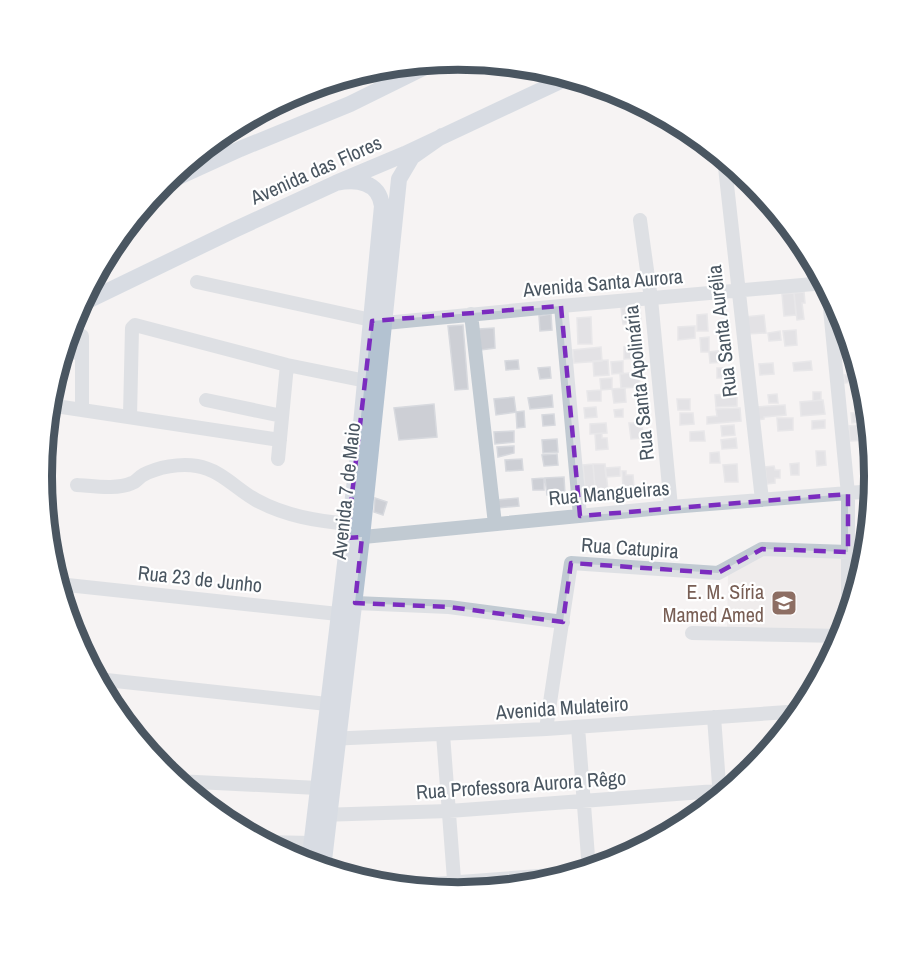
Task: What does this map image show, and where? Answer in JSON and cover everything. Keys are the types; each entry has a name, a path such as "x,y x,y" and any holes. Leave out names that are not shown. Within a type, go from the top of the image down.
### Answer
{"main road":[{"path":"190,172 350,104 412,73"},
{"path":"350,104 388,77"},
{"name":"Avenida das Flores","path":"94,298 336,183 405,154 557,82"},
{"name":"Avenida 7 de Maio","path":"324,859 322,815 318,788 332,739 327,704 338,614 353,533 399,179 412,157 442,136"},
{"name":"Avenida 7 de Maio","path":"310,854 311,843 322,815 332,739 355,603 353,533 366,381 379,322 381,200 372,188 361,181 336,183"},
{"path":"102,282 120,285"}],"street":[{"name":"Rua Santa Aurélia","path":"725,170 762,500"},
{"name":"Rua Santa Apolinária","path":"640,220 651,299 671,507"},
{"name":"Avenida Santa Aurora","path":"197,282 379,322 816,285"},
{"path":"561,306 580,516"},
{"path":"830,313 848,494 848,591"},
{"path":"471,314 495,524"},
{"path":"130,416 132,328 135,325 287,365 366,381"},
{"path":"82,336 82,410"},
{"path":"72,353 82,352"},
{"path":"278,459 287,365"},
{"path":"206,400 282,416"},
{"path":"59,406 280,440"},
{"name":"Rua Mangueiras","path":"77,485 112,487 132,483 142,475 157,469 171,466 195,466 215,471 256,500 290,514 320,521 353,533 495,524 671,507 864,492"},
{"name":"Rua Catupira","path":"546,729 571,563 718,573 762,549 848,552"},
{"name":"Rua 23 de Junho","path":"67,585 338,614"},
{"path":"355,603 449,608 563,622"},
{"path":"692,633 832,636"},
{"path":"108,680 327,704"},
{"name":"Avenida Mulateiro","path":"332,739 546,729 789,712"},
{"path":"714,717 722,785"},
{"path":"578,727 588,861"},
{"path":"443,734 454,882"},
{"path":"191,782 318,788"},
{"name":"Rua Professora Aurora Rêgo","path":"322,815 449,811 712,794"},
{"path":"282,842 311,843"}],"highlighted area":[{"path":"561,306 580,516 848,494 848,552 762,549 718,573 571,563 563,622 449,607 355,603 362,537 347,538 372,321"}],"shaded area":[{"name":"E. M. Síria Mamed Amed","path":"767,551 842,554 840,616 834,633 727,632 728,574"}],"building":[{"path":"804,292 805,303 802,303 804,319 797,320 794,293"},
{"path":"794,293 796,315 784,316 782,294"},
{"path":"640,306 641,322 623,324 621,308"},
{"path":"551,314 552,330 540,331 539,316"},
{"path":"707,314 708,331 697,331 697,315"},
{"path":"764,315 766,333 747,334 745,317"},
{"path":"591,317 592,344 578,344 577,318"},
{"path":"463,325 468,389 455,390 448,326"},
{"path":"695,326 695,338 678,340 678,327"},
{"path":"494,328 495,348 481,350 479,329"},
{"path":"796,330 797,345 785,346 783,331"},
{"path":"780,331 781,340 769,341 768,333"},
{"path":"709,337 709,352 701,352 700,338"},
{"path":"640,345 640,358 624,359 624,347"},
{"path":"601,347 602,361 574,363 573,350"},
{"path":"725,350 726,362 710,363 709,352"},
{"path":"518,360 519,369 506,370 505,361"},
{"path":"608,360 609,375 594,376 593,361"},
{"path":"623,361 623,373 612,374 611,362"},
{"path":"811,361 812,370 794,371 793,363"},
{"path":"773,363 774,374 760,375 759,364"},
{"path":"550,367 551,378 540,379 538,368"},
{"path":"717,368 732,368 732,378 717,378"},
{"path":"639,372 640,387 621,388 620,374"},
{"path":"844,375 852,375 854,382 845,383"},
{"path":"612,378 612,389 601,390 600,379"},
{"path":"625,388 626,402 614,403 612,389"},
{"path":"601,390 601,401 588,401 587,391"},
{"path":"813,392 821,392 821,400 813,401"},
{"path":"737,393 737,406 716,407 715,395"},
{"path":"777,394 778,403 769,403 768,395"},
{"path":"552,395 553,407 530,409 528,398"},
{"path":"514,397 516,412 496,415 494,399"},
{"path":"677,399 690,399 690,410 678,410"},
{"path":"823,400 825,414 801,416 800,402"},
{"path":"434,404 437,437 399,440 394,408"},
{"path":"785,405 786,415 757,420 756,407"},
{"path":"596,407 597,417 585,418 584,408"},
{"path":"740,408 741,421 707,424 707,417 717,416 716,409"},
{"path":"623,409 623,417 615,417 614,410"},
{"path":"524,411 525,427 517,428 516,412"},
{"path":"680,413 693,413 694,424 680,425"},
{"path":"851,413 859,413 861,425 858,425 858,422 852,423"},
{"path":"554,414 555,425 543,426 542,415"},
{"path":"777,418 793,418 793,430 778,431"},
{"path":"825,420 825,428 812,429 812,421"},
{"path":"606,423 607,433 590,434 590,424"},
{"path":"629,423 642,423 643,438 631,439"},
{"path":"734,425 735,435 722,436 721,426"},
{"path":"861,425 863,440 850,441 849,426"},
{"path":"514,431 514,442 495,444 494,432"},
{"path":"704,431 705,441 690,441 690,432"},
{"path":"602,433 602,438 607,438 608,449 596,450 595,434"},
{"path":"736,438 737,448 722,449 721,440"},
{"path":"557,439 558,452 543,453 542,440"},
{"path":"514,446 514,453 498,457 497,447"},
{"path":"816,451 825,451 826,465 817,466"},
{"path":"719,452 720,463 710,463 710,453"},
{"path":"860,453 864,453 864,477 862,477"},
{"path":"557,454 558,465 544,466 542,455"},
{"path":"522,459 523,470 506,471 505,460"},
{"path":"799,463 799,475 791,475 790,464"},
{"path":"593,464 595,488 585,489 583,465"},
{"path":"593,464 605,464 609,499 596,500"},
{"path":"737,464 738,482 725,482 723,465"},
{"path":"774,466 775,470 780,470 780,478 775,478 775,483 767,484 765,467"},
{"path":"620,467 620,476 606,477 605,468"},
{"path":"622,471 626,471 626,475 633,475 634,487 623,487"},
{"path":"564,477 565,494 547,495 545,478"},
{"path":"544,478 544,490 533,490 532,479"},
{"path":"375,498 387,502 383,515 374,512"},
{"path":"518,498 519,506 498,508 497,500"}],"place":[{"name":"E. M. Síria Mamed Amed","path":"784,603"}]}
